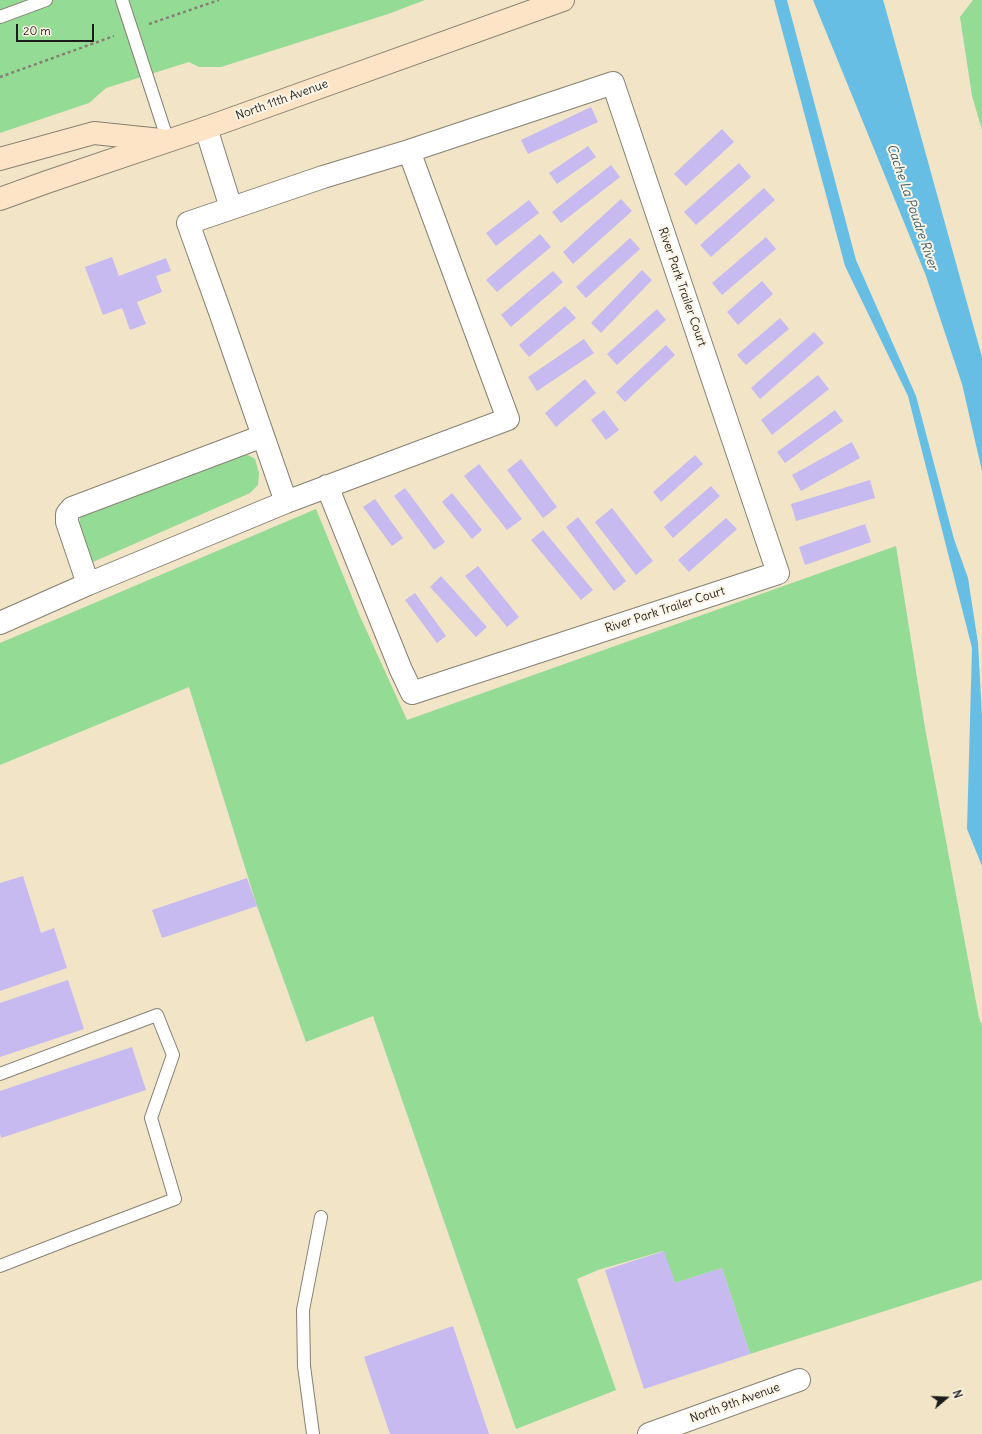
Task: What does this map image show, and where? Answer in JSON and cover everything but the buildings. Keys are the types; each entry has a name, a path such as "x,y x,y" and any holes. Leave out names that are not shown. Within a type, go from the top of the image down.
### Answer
{"main road":[{"name":"North 11th Avenue","path":"0,199 206,128 563,0"},
{"path":"0,159 94,133 168,141"}],"street":[{"name":"River Park Trailer Court","path":"327,486 401,670 412,693 778,573 613,83 409,151"},
{"path":"206,128 231,208"},
{"path":"0,623 88,584 286,502 508,420 409,151 324,177 188,223 286,502"},
{"path":"88,584 68,522 67,514 72,508 263,436"},
{"name":"North 9th Avenue","path":"649,1434 799,1380"}],"lane":[{"path":"0,17 46,0"},
{"path":"122,0 168,141"},
{"path":"0,1074 157,1015 173,1055 151,1118 175,1200 0,1266"},
{"path":"313,1434 304,1366 303,1310 321,1217"}],"path":[{"path":"0,76 219,0"}],"green space":[{"path":"0,0 425,0 388,14 221,67 199,67 189,62 106,88 89,103 0,133"},
{"path":"973,0 982,0 982,130 972,96 960,17"},
{"path":"243,452 255,459 259,473 258,485 250,493 93,562 79,526 80,517 91,506"},
{"path":"316,509 359,614 407,720 896,546 925,728 979,1018 982,1025 982,1280 750,1354 722,1268 675,1283 663,1251 598,1270 577,1279 616,1390 516,1429 373,1016 306,1042 257,906 189,687 0,765 0,643"}],"water":[{"path":"774,0 787,0 856,260 916,396 954,539 968,578 978,643 982,716 982,866 967,829 972,648 908,396 845,266"},
{"name":"Cache La Poudre River","path":"813,0 883,0 982,357 982,471 962,384 926,276"}]}
